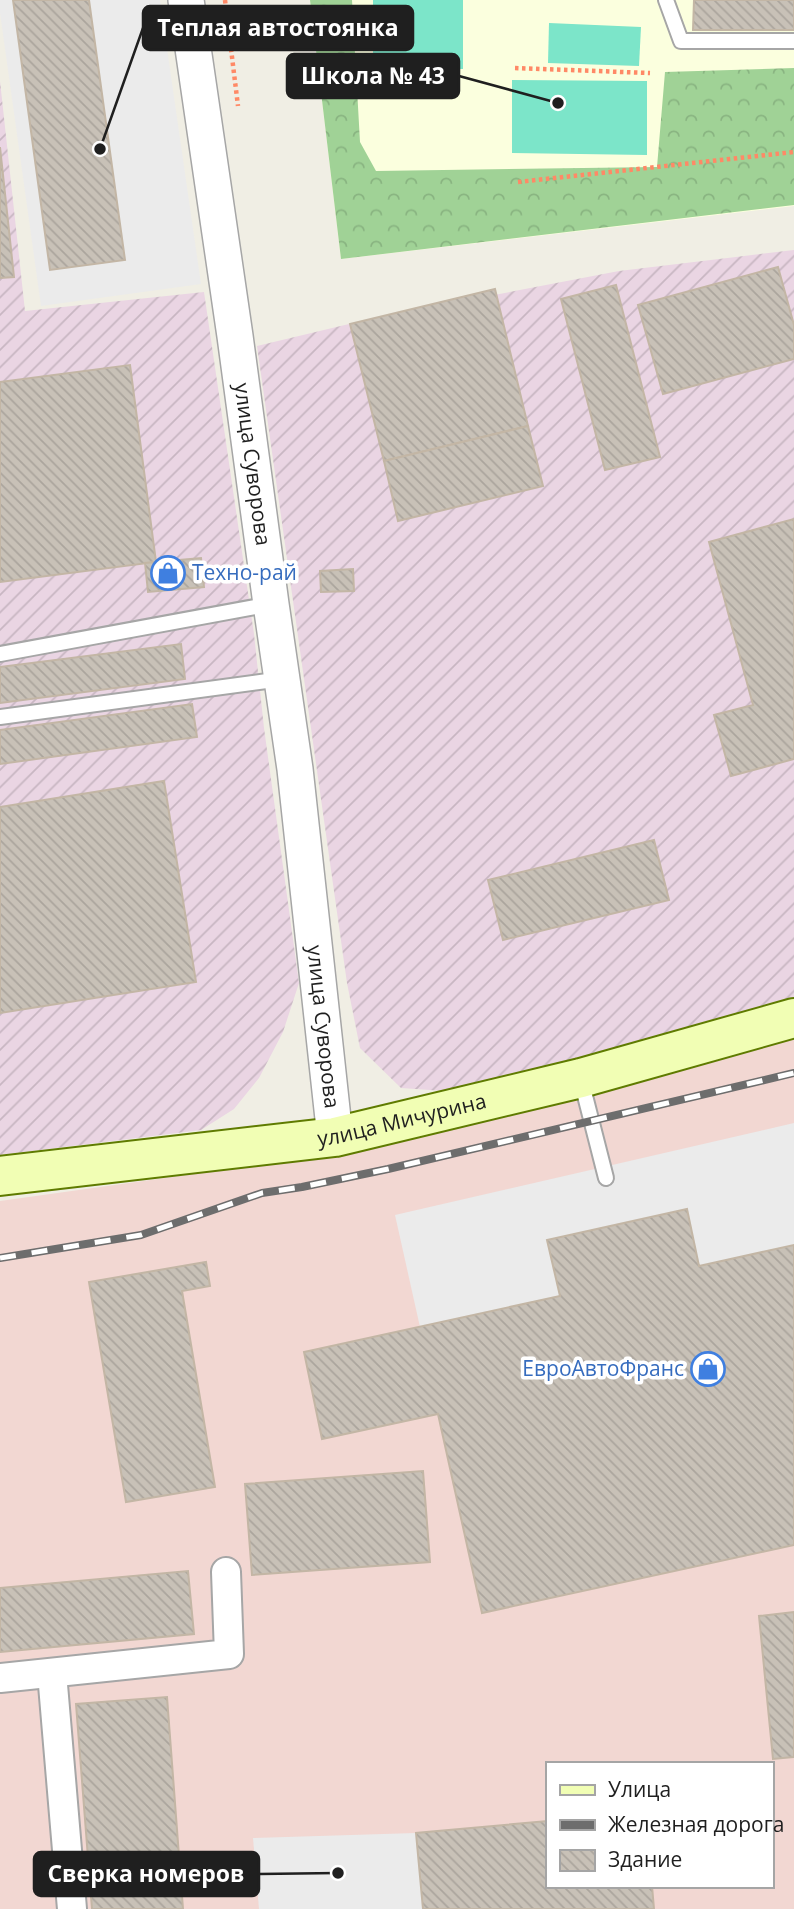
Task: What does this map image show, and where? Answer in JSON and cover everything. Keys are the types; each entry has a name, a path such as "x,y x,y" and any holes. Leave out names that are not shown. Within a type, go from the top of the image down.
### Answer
{"main road":[{"name":"улица Мичурина","path":"0,1176 335,1137 581,1078 794,1018"}],"street":[{"name":"улица Суворова","path":"186,0 295,769 335,1137"},
{"path":"0,1678 229,1654 226,1572"},
{"path":"52,1673 72,1909"}],"lane":[{"path":"666,0 681,41 794,41"},
{"path":"0,654 271,604"},
{"path":"0,717 282,679"},
{"path":"581,1078 606,1178"}],"path":[{"path":"515,68 650,73"},
{"path":"518,182 794,152"}],"shaded area":[{"path":"0,0 160,0 201,284 41,306"},
{"path":"310,0 794,0 794,206 341,259"},
{"path":"0,81 25,311 204,292 254,634 264,728 299,983 283,1032 259,1078 234,1109 201,1130 0,1155"},
{"path":"794,250 794,1004 459,1092 401,1088 360,1048 347,983 257,346 374,318 619,271"},
{"path":"794,1037 794,1909 0,1909 0,1201 357,1151"},
{"path":"794,1123 794,1245 420,1327 395,1215"},
{"path":"416,1833 423,1909 259,1909 253,1838"}],"green space":[{"path":"310,0 352,0 360,142 376,171 657,167 665,72 794,68 794,205 341,259"},
{"path":"373,0 463,0 463,69 373,69"},
{"path":"549,23 641,27 639,66 548,63"},
{"path":"512,80 647,81 647,155 512,153"}],"building":[{"path":"13,0 89,0 125,260 50,270"},
{"path":"694,0 794,0 794,30 693,30"},
{"path":"0,147 14,277 0,278"},
{"path":"778,267 794,325 794,359 663,394 638,305"},
{"path":"616,285 660,457 605,470 561,299"},
{"path":"495,289 528,426 384,461 350,324"},
{"path":"130,365 156,562 0,582 0,382"},
{"path":"528,426 543,486 398,521 384,461"},
{"path":"794,519 794,759 731,776 714,715 753,705 709,542"},
{"path":"201,558 204,587 148,592 145,563"},
{"path":"353,569 354,591 321,592 320,571"},
{"path":"181,644 185,679 0,703 0,667"},
{"path":"192,704 197,737 0,764 0,730"},
{"path":"164,781 196,982 0,1013 0,807"},
{"path":"654,840 669,900 503,940 488,880"},
{"path":"687,1209 699,1266 794,1245 794,1545 482,1613 438,1414 322,1439 304,1352 560,1296 547,1240"},
{"path":"206,1262 210,1286 182,1291 215,1487 126,1502 89,1282"},
{"path":"423,1471 430,1562 252,1575 245,1484"},
{"path":"188,1571 194,1634 0,1652 0,1588"},
{"path":"794,1612 794,1757 773,1759 759,1616"},
{"path":"167,1697 183,1909 92,1909 76,1704"},
{"path":"546,1821 546,1888 652,1888 654,1909 423,1909 416,1833"}],"railway":[{"path":"0,1258 141,1235 262,1193 388,1169 794,1073"}],"place":[{"name":"Школа № 43","path":"558,103"},
{"name":"Теплая автостоянка","path":"100,149"},
{"name":"Техно-рай","path":"168,573"},
{"name":"ЕвроАвтоФранс","path":"708,1369"},
{"name":"Сверка номеров","path":"338,1873"}]}
